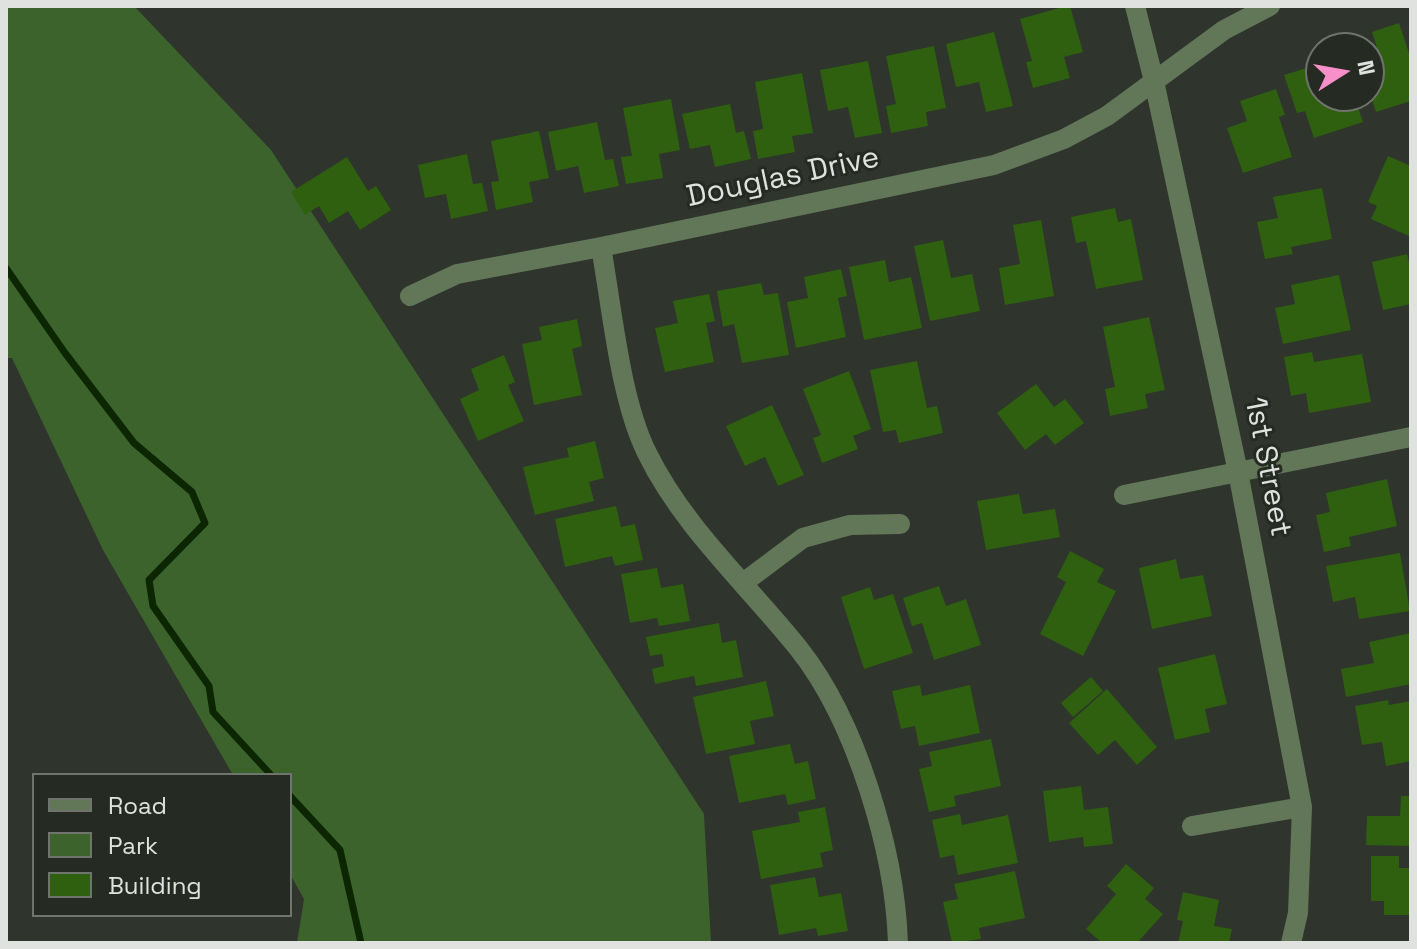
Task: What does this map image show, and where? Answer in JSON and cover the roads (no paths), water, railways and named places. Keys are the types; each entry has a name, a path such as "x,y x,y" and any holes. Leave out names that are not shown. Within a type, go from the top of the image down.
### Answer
{"street":[{"name":"1st Street","path":"1135,6 1238,472 1302,807 1298,913 1291,943"},
{"name":"Douglas Drive","path":"410,296 457,274 994,165 1027,154 1107,116 1224,30 1270,6"},
{"path":"601,247 628,397 645,451 675,502 801,651 829,698 857,757 878,817 897,913 898,943"},
{"path":"1124,495 1411,437"},
{"path":"743,583 803,538 850,525 900,524"},
{"path":"1192,826 1302,807"}],"waterway":[{"path":"6,268 65,353 134,443 192,492 205,523 149,580 153,606 209,686 213,712 269,773"},
{"path":"292,798 340,850 361,943"}]}
